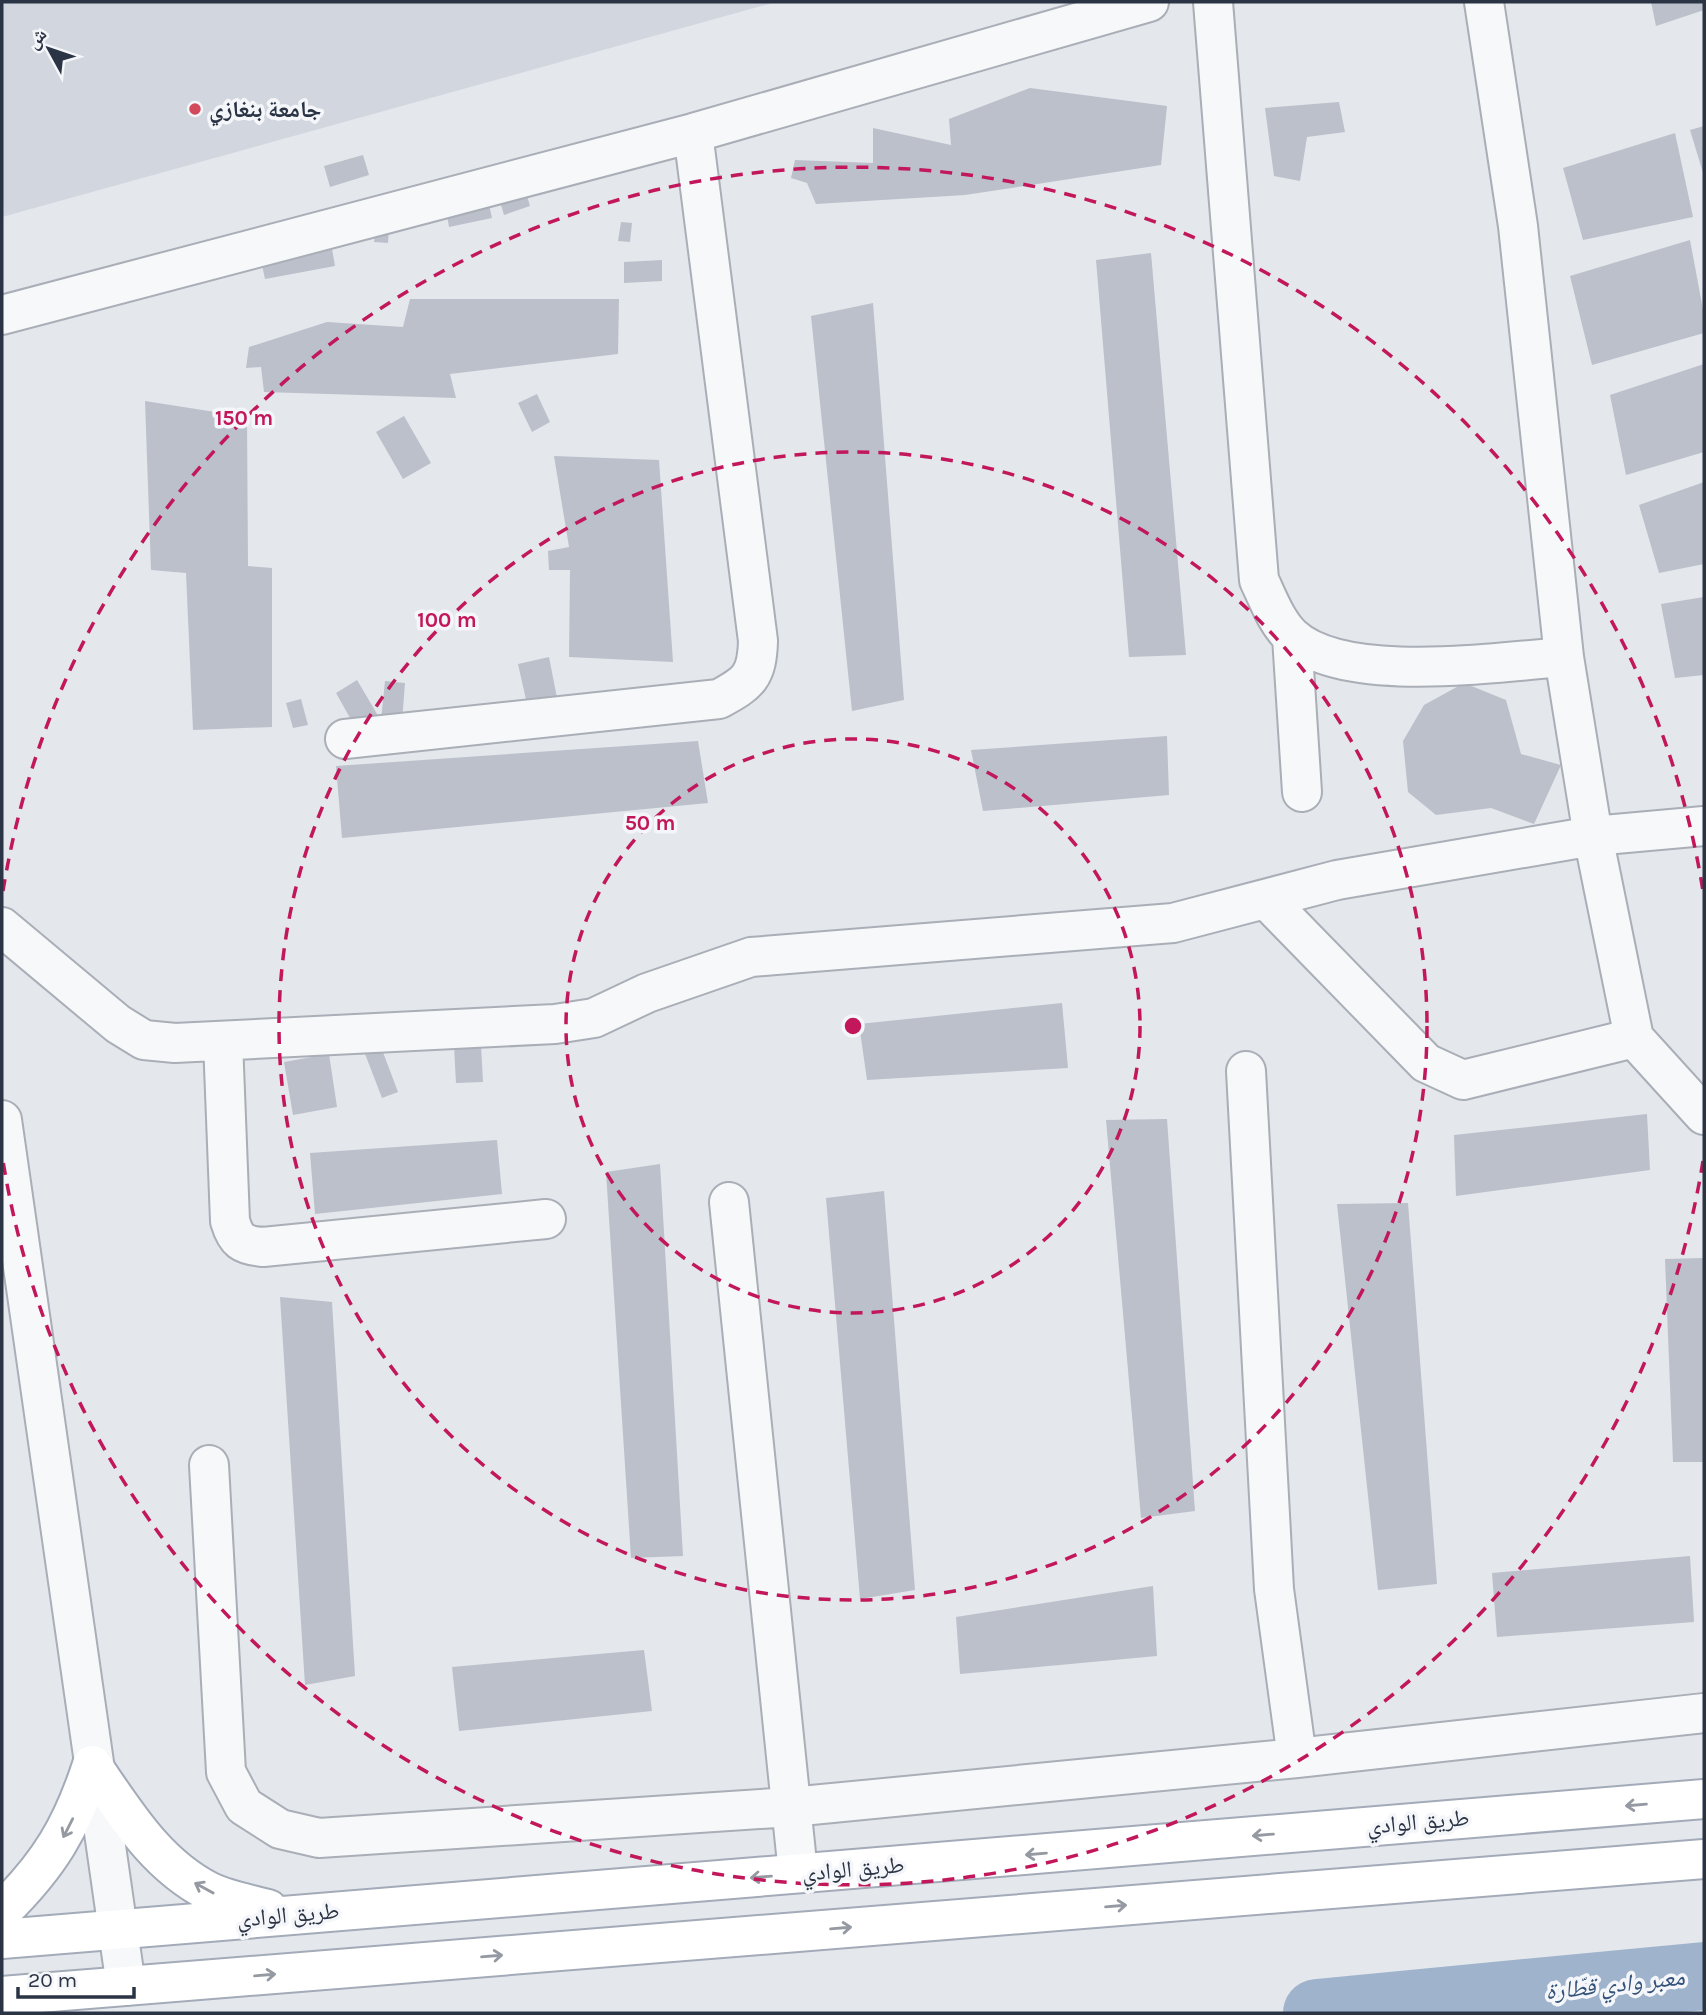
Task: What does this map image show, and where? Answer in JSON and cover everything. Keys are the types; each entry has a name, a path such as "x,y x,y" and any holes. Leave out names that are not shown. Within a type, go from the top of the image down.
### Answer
{"main road":[{"path":"2,1911 32,1881 58,1847 78,1808 92,1765"},
{"path":"92,1765 147,1844 178,1872 211,1893 293,1915"},
{"name":"طريق الوادي","path":"2,1939 1704,1799"},
{"path":"1302,1832 1307,1891"},
{"path":"2,1996 1704,1859"}],"street":[{"path":"2,315 693,134 1149,2"},
{"path":"1213,2 1259,580 1274,613 1292,637 1323,654 1366,666 1564,657"},
{"path":"1483,2 1520,240 1564,657 1593,836 1634,1038 1704,1115"},
{"path":"345,739 719,699 744,685 757,666 758,641 693,134"},
{"path":"1292,637 1302,792"},
{"path":"2,926 118,1024 144,1040 175,1043 555,1024 594,1018 647,993 751,957 1173,923 1337,880 1593,836 1704,826"},
{"path":"1267,900 1426,1063 1446,1075 1463,1080 1634,1038"},
{"path":"223,1041 230,1221 236,1238 246,1245 263,1247 546,1219"},
{"path":"1246,1071 1274,1589 1297,1758"},
{"path":"2,1120 92,1765 126,1986"},
{"path":"729,1202 798,1874"},
{"path":"209,1465 226,1772 244,1806 280,1829 319,1838 791,1807 1297,1758 1704,1713"}],"shaded area":[{"name":"جامعة بنغازي","path":"2,2 776,2 2,217"}],"building":[{"path":"1651,2 1704,2 1704,10 1656,26"},
{"path":"1030,88 1167,106 1161,165 965,195 816,204 807,183 791,178 795,160 873,163 873,128 951,145 949,119"},
{"path":"1339,102 1345,132 1307,137 1300,181 1274,176 1265,108"},
{"path":"1704,126 1704,176 1690,130"},
{"path":"1675,133 1693,217 1583,240 1563,168"},
{"path":"363,155 369,175 330,187 324,166"},
{"path":"524,186 530,206 504,215 498,195"},
{"path":"488,200 492,218 449,227 446,209"},
{"path":"621,222 632,223 630,242 618,241"},
{"path":"376,228 389,229 388,243 374,242"},
{"path":"1690,240 1704,315 1704,333 1592,365 1570,276"},
{"path":"331,243 335,266 265,279 260,256"},
{"path":"1151,253 1186,655 1129,657 1096,260"},
{"path":"662,260 662,281 624,283 624,262"},
{"path":"410,299 619,299 618,354 450,374 456,398 264,392 261,367 246,368 249,347 327,322 403,327"},
{"path":"873,303 904,700 852,711 811,316"},
{"path":"1704,364 1704,452 1626,475 1610,395"},
{"path":"537,394 550,422 532,432 518,403"},
{"path":"145,401 247,417 248,566 272,568 272,727 193,730 186,573 151,570"},
{"path":"404,416 431,463 403,479 376,432"},
{"path":"554,456 659,460 673,662 569,657 570,570 549,570 548,551 569,547"},
{"path":"1704,482 1704,564 1659,573 1639,505"},
{"path":"1704,597 1704,675 1675,678 1661,604"},
{"path":"549,657 557,698 527,704 518,664"},
{"path":"357,680 380,719 358,732 336,693"},
{"path":"385,681 405,683 402,722 381,720"},
{"path":"1464,683 1506,700 1521,754 1561,765 1534,824 1491,808 1436,815 1408,792 1403,741 1424,705"},
{"path":"301,699 308,725 293,728 286,703"},
{"path":"1167,736 1169,795 983,811 971,750"},
{"path":"698,741 708,803 342,838 336,766"},
{"path":"1062,1003 1068,1068 867,1080 859,1024"},
{"path":"378,1039 398,1092 382,1098 362,1046"},
{"path":"481,1045 483,1082 456,1083 454,1046"},
{"path":"329,1054 337,1107 293,1115 284,1062"},
{"path":"1647,1114 1650,1170 1456,1196 1454,1135"},
{"path":"1167,1119 1195,1511 1141,1518 1106,1120"},
{"path":"497,1140 502,1194 315,1214 310,1153"},
{"path":"660,1164 683,1556 631,1558 606,1172"},
{"path":"884,1191 915,1590 860,1599 826,1198"},
{"path":"1408,1203 1437,1584 1378,1590 1337,1204"},
{"path":"1704,1258 1704,1462 1673,1462 1665,1259"},
{"path":"280,1297 332,1302 355,1676 305,1685"},
{"path":"1690,1556 1694,1622 1497,1637 1492,1573"},
{"path":"1153,1586 1157,1656 960,1674 956,1617"},
{"path":"644,1650 652,1711 459,1731 452,1667"}],"waterway":[{"name":"معبر وادي قطّارة","path":"1317,2013 1704,1976"}],"place":[{"name":"جامعة بنغازي","path":"195,109"}]}
